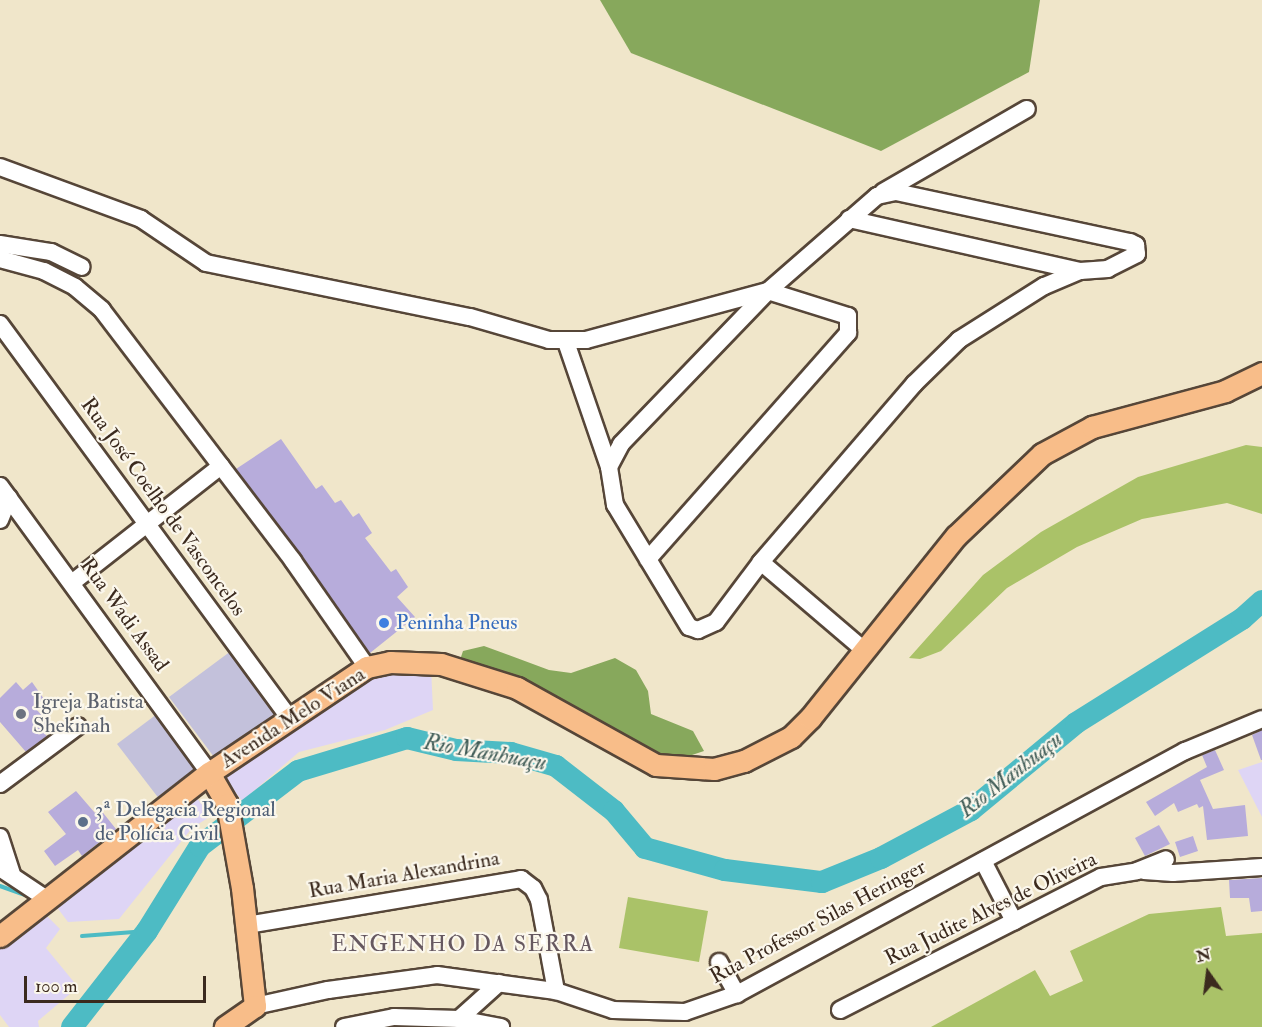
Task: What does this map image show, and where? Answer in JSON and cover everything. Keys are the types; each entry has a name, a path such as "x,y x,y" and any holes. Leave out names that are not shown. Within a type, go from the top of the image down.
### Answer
{"main road":[{"path":"863,649 956,536 1042,454 1092,427 1225,391 1262,373"},
{"name":"Avenida Melo Viana","path":"0,936 209,772 367,667 390,662 441,664 517,688 656,765 714,769 744,761 791,737 863,649"},
{"path":"209,772 227,804 242,888 255,1006 225,1027"}],"street":[{"path":"609,467 621,444 768,291 849,219 877,196 1026,109"},
{"path":"0,167 141,219 206,263 229,270 470,317 566,342 768,291 848,316 848,333 648,559"},
{"path":"849,219 1080,271 1108,269 1137,254 1136,245 921,195 896,192 877,196"},
{"path":"0,244 51,252 82,267"},
{"path":"0,259 44,272 75,287 102,310 221,466 367,667"},
{"path":"566,342 609,467 615,505 686,622 698,630 716,622 761,562 914,384 959,340 1044,286 1080,271"},
{"name":"Rua José Coelho de Vasconcelos","path":"0,324 289,717"},
{"path":"73,582 149,525 221,466"},
{"path":"0,520 4,492"},
{"name":"Rua Wadi Assad","path":"4,492 73,582 209,772"},
{"path":"761,562 863,649"},
{"name":"Rua Professor Silas Heringer","path":"255,1006 328,990 427,976 556,991 613,1010 654,1014 685,1012 737,994 1185,751 1262,718"},
{"path":"0,784 78,726"},
{"path":"0,837 6,870 42,904"},
{"name":"Rua Judite Alves de Oliveira","path":"840,1010 1101,878 1137,871 1166,859"},
{"path":"983,861 1014,921"},
{"path":"1137,871 1173,873 1262,867"},
{"name":"Rua Maria Alexandrina","path":"247,925 521,879 533,888 539,900 556,991"},
{"path":"719,962 737,994"},
{"path":"459,1018 499,983"},
{"path":"344,1027 394,1017 459,1018 501,1027"}],"shaded area":[{"path":"231,651 282,718 217,761 169,697"},
{"path":"431,668 433,710 385,730 299,752 242,801 223,775 360,681 392,671"},
{"path":"157,714 198,771 160,800 117,744"},
{"path":"1262,762 1262,817 1238,770"},
{"path":"196,797 211,816 192,828 119,919 68,922 53,902 186,799"},
{"path":"42,911 60,929 46,948 78,987 38,1021 39,1027 9,1027 0,1015 0,942"}],"green space":[{"path":"600,0 1040,0 1029,72 881,151 631,53"},
{"path":"1246,445 1262,447 1262,514 1227,503 1142,519 1077,547 1007,588 941,651 920,659 909,658 983,575 1041,532 1138,477"},
{"path":"484,646 549,670 571,673 615,658 636,670 648,691 651,714 693,731 704,751 680,759 657,754 565,702 460,660 463,651"},
{"path":"628,897 708,911 699,962 619,948"},
{"path":"1221,907 1226,936 1262,933 1262,1027 931,1027 1035,970 1050,996 1083,981 1070,951 1149,914"}],"building":[{"path":"281,439 316,489 322,485 335,503 341,500 353,517 359,513 372,533 365,538 391,572 396,569 408,587 397,597 415,617 370,653 236,469"},
{"name":"Igreja Batista Shekinah","path":"16,682 23,690 32,682 44,699 34,707 49,723 41,730 47,736 26,752 0,722 0,698"},
{"path":"1262,730 1262,760 1261,760 1252,735"},
{"path":"1215,750 1224,770 1200,780 1213,809 1245,805 1248,836 1207,840 1203,806 1199,808 1197,804 1178,812 1174,803 1155,816 1146,802 1207,767 1202,755"},
{"name":"3ª Delegacia Regional de Polícia Civil","path":"76,791 95,813 100,809 116,829 82,856 78,850 55,866 44,851 66,834 48,812"},
{"path":"1159,825 1170,844 1145,856 1135,838"},
{"path":"1193,836 1198,851 1180,857 1175,842"},
{"path":"1262,878 1262,911 1251,912 1249,898 1230,898 1229,880"}],"waterway":[{"name":"Rio Manhuaçu","path":"72,1027 147,931 200,846 298,771 407,738 456,750 511,753 556,766 614,811 645,848 725,870 822,882 881,858 971,810 1076,723 1242,619 1262,601"},
{"path":"0,886 30,897"},
{"path":"82,936 147,931"}],"place":[{"name":"Peninha Pneus","path":"384,623"},
{"name":"Igreja Batista Shekinah","path":"21,714"},
{"name":"3ª Delegacia Regional de Polícia Civil","path":"83,822"}],"district":[{"name":"ENGENHO DA SERRA","path":"463,945"}]}
